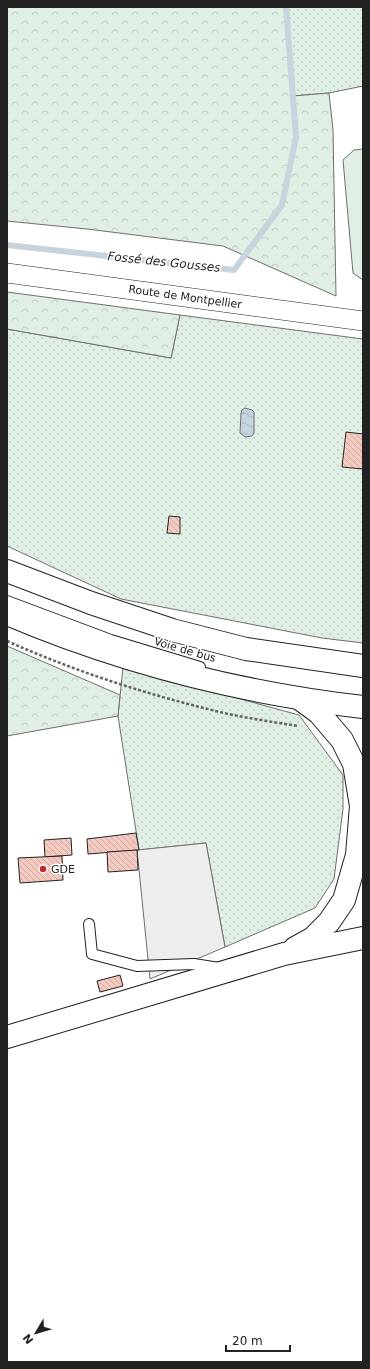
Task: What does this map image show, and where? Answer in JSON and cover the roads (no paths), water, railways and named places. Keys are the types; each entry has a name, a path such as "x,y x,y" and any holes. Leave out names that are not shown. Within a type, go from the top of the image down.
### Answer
{"main road":[{"path":"7,571 91,603 172,630 246,649 363,666"},
{"path":"7,614 82,642 198,678 297,692 363,706"},
{"path":"284,954 313,938 329,922 344,900 356,855 361,806 354,764 342,740 319,713 297,692"},
{"path":"329,922 363,937"},
{"path":"7,1037 284,954 363,937"}],"street":[{"name":"Route de Montpellier","path":"7,273 363,321"}],"lane":[{"name":"Voie de bus","path":"7,601 111,640 215,671 241,677"},
{"path":"279,684 297,692"},
{"path":"89,924 92,954 137,966 194,964 231,970"}],"water":[{"path":"245,408 254,412 254,433 252,436 245,437 240,433 241,413"}],"waterway":[{"name":"Fossé des Gousses","path":"7,245 234,270 282,205 296,137 286,7"}],"place":[{"name":"GDE","path":"43,869"}]}
